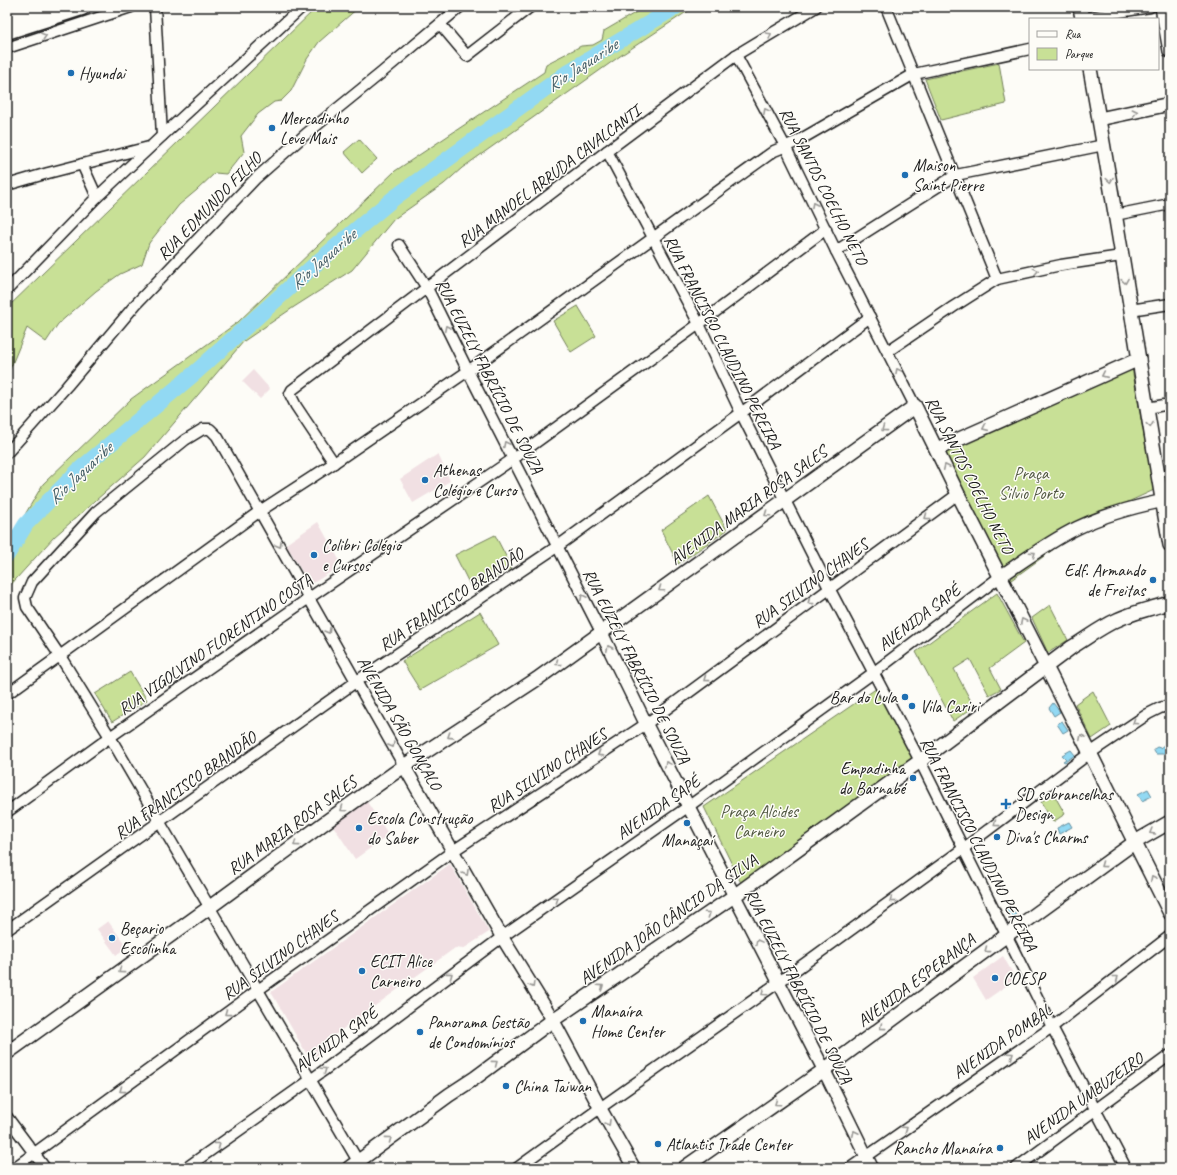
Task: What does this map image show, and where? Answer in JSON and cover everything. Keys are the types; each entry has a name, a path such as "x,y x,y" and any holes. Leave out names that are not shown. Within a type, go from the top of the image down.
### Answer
{"highway":[{"path":"7,31 82,7"},
{"path":"7,17 30,8"}],"main road":[{"path":"1162,7 1170,51"},
{"path":"1090,70 1147,408 1166,500 1170,544"},
{"path":"1099,119 1170,104"},
{"path":"937,449 1139,359"},
{"name":"RUA SANTOS COELHO NETO","path":"915,406 1170,913"},
{"name":"AVENIDA MARIA ROSA SALES","path":"601,632 915,406"},
{"name":"AVENIDA JOÃO CÂNCIO DA SILVA","path":"356,1166 449,1095 475,1078 553,1020 734,896 920,761 1072,647 1096,631 1117,620 1138,612 1170,603"},
{"name":"RUA MARIA ROSA SALES","path":"7,1053 404,766 537,679 601,632"},
{"name":"AVENIDA ESPERANÇA","path":"684,1168 824,1070 1135,842 1170,822"}],"street":[{"path":"7,48 131,7"},
{"path":"155,7 162,136"},
{"path":"7,290 97,197 150,146 302,7"},
{"name":"RUA EDMUNDO FILHO","path":"7,453 72,380 136,304 255,179 306,134 460,7"},
{"path":"440,24 466,56 530,7"},
{"name":"RUA MANOEL ARRUDA CAVALCANTI","path":"334,463 291,398 290,392 292,390 736,55 816,7"},
{"path":"886,7 956,175 997,279"},
{"path":"1081,15 1150,7"},
{"path":"7,694 260,511 334,463 468,371 774,151 796,142 914,74 1029,49"},
{"name":"RUA SANTOS COELHO NETO","path":"736,55 785,146 836,251 915,406"},
{"path":"836,251 956,175 1104,145"},
{"path":"7,185 150,146"},
{"name":"RUA FRANCISCO CLAUDINO PEREIRA","path":"607,151 700,324 741,413 829,588 920,761 1052,1027 1126,1168"},
{"path":"82,164 97,197"},
{"path":"1115,214 1170,204"},
{"name":"RUA VIGOLVINO FLORENTINO COSTA","path":"7,812 110,737 308,598 513,459 700,324 826,229"},
{"name":"RUA EUZELY FABRÍCIO DE SOUZA","path":"399,245 427,288 558,546 646,724 824,1070 872,1168"},
{"path":"888,351 997,279 1061,265 1121,256"},
{"path":"1130,310 1170,304"},
{"name":"RUA FRANCISCO BRANDÃO","path":"7,930 357,681 558,546 870,317"},
{"path":"1147,408 1170,404"},
{"name":"AVENIDA SÃO GONÇALO","path":"60,656 26,607 25,598 32,582 96,512 185,440 208,428 210,429 220,441 502,937 553,1020 634,1168"},
{"name":"RUA SILVINO CHAVES","path":"14,1168 258,990 453,851 646,724 958,494"},
{"name":"AVENIDA SAPÉ","path":"186,1168 322,1071 502,937 689,806 873,673 1001,576 1044,547 1077,528 1109,515 1166,500"},
{"path":"60,656 110,737 310,1079 356,1166"},
{"path":"516,1168 779,982 964,848 1090,753 1148,714 1170,705"},
{"name":"AVENIDA POMBAL","path":"850,1168 1052,1027 1170,936"},
{"name":"AVENIDA UMBUZEIRO","path":"1016,1168 1170,1055"},
{"path":"7,1117 45,1168"}],"shaded area":[{"path":"253,370 270,389 260,399 242,381"},
{"name":"Athenas Colégio e Curso","path":"438,454 450,481 413,503 400,479"},
{"name":"Colibri Colégio e Cursos","path":"318,522 342,565 310,585 286,544"},
{"name":"Escola Construção do Saber","path":"365,799 389,835 355,859 330,821"},
{"name":"ECIT Alice Carneiro","path":"450,864 489,932 463,949 455,948 325,1042 328,1047 310,1060 271,992"},
{"name":"Beçario Escolinha","path":"108,921 127,947 116,955 97,929"},
{"name":"COESP","path":"1003,956 1016,979 986,1000 973,978"}],"green space":[{"path":"317,7 359,7 319,42 307,59 291,91 281,101 274,102 258,114 241,136 244,152 226,174 215,173 179,205 149,243 142,264 120,274 96,291 58,324 46,342 27,328 8,374 10,394 7,396 7,308"},
{"path":"645,7 694,7 623,54 462,168 444,184 394,219 352,270 244,341 145,457 54,537 7,589 7,545 43,484 131,399 238,322 395,171 544,72 546,64 581,46 593,45 602,40 604,31"},
{"path":"999,63 1006,104 941,120 925,79"},
{"path":"359,139 377,159 362,173 344,152"},
{"path":"578,306 596,336 571,352 553,321"},
{"name":"Praça Silvio Porto","path":"1132,368 1154,490 1102,514 1007,583 938,449"},
{"path":"709,496 727,530 678,564 661,530"},
{"path":"495,535 512,568 472,589 455,555"},
{"path":"997,593 1024,643 990,668 1001,689 989,695 970,659 954,669 974,707 953,721 916,652"},
{"path":"1050,605 1068,640 1048,653 1032,618"},
{"path":"480,612 498,645 420,690 402,661"},
{"path":"130,672 147,700 112,722 95,694"},
{"name":"Praça Alcides Carneiro","path":"880,686 918,757 742,885 704,807"},
{"path":"1093,691 1111,726 1092,739 1075,704"},
{"path":"1053,793 1065,814 1053,822 1041,802"}],"water":[{"path":"1053,703 1060,712 1054,716 1049,708"},
{"path":"1062,721 1068,730 1063,733 1057,724"},
{"path":"1164,745 1168,748 1168,751 1163,754 1156,754 1154,749 1157,747 1160,748"},
{"path":"1071,750 1075,755 1065,762 1063,761 1066,759 1062,755"},
{"path":"1148,789 1152,796 1142,801 1138,794"},
{"path":"1069,822 1072,827 1059,834 1057,828"},
{"path":"1010,906 1016,915 1012,919 1005,910"}],"waterway":[{"name":"Rio Jaguaribe","path":"7,555 26,524 78,471 196,372 319,261 394,198 571,70 676,7"}],"place":[{"name":"Hyundai","path":"71,73"},
{"name":"Mercadinho Leve Mais","path":"272,128"},
{"name":"Maison Saint Pierre","path":"905,175"},
{"name":"Athenas Colégio e Curso","path":"425,480"},
{"name":"Colibri Colégio e Cursos","path":"314,555"},
{"name":"Edf. Armando de Freitas","path":"1153,580"},
{"name":"Bar do Lula","path":"905,697"},
{"name":"Vila Cariri","path":"912,706"},
{"name":"Empadinha do Barnabé","path":"913,778"},
{"name":"SD sobrancelhas Design","path":"1006,804"},
{"name":"Manaçaí","path":"687,823"},
{"name":"Escola Construção do Saber","path":"359,828"},
{"name":"Diva's Charms","path":"997,837"},
{"name":"Beçario Escolinha","path":"112,938"},
{"name":"ECIT Alice Carneiro","path":"362,971"},
{"name":"COESP","path":"995,978"},
{"name":"Manaíra Home Center","path":"583,1021"},
{"name":"Panorama Gestão de Condomínios","path":"420,1032"},
{"name":"China Taiwan","path":"506,1086"},
{"name":"Atlantis Trade Center","path":"658,1144"},
{"name":"Rancho Manaíra","path":"1000,1148"}]}
